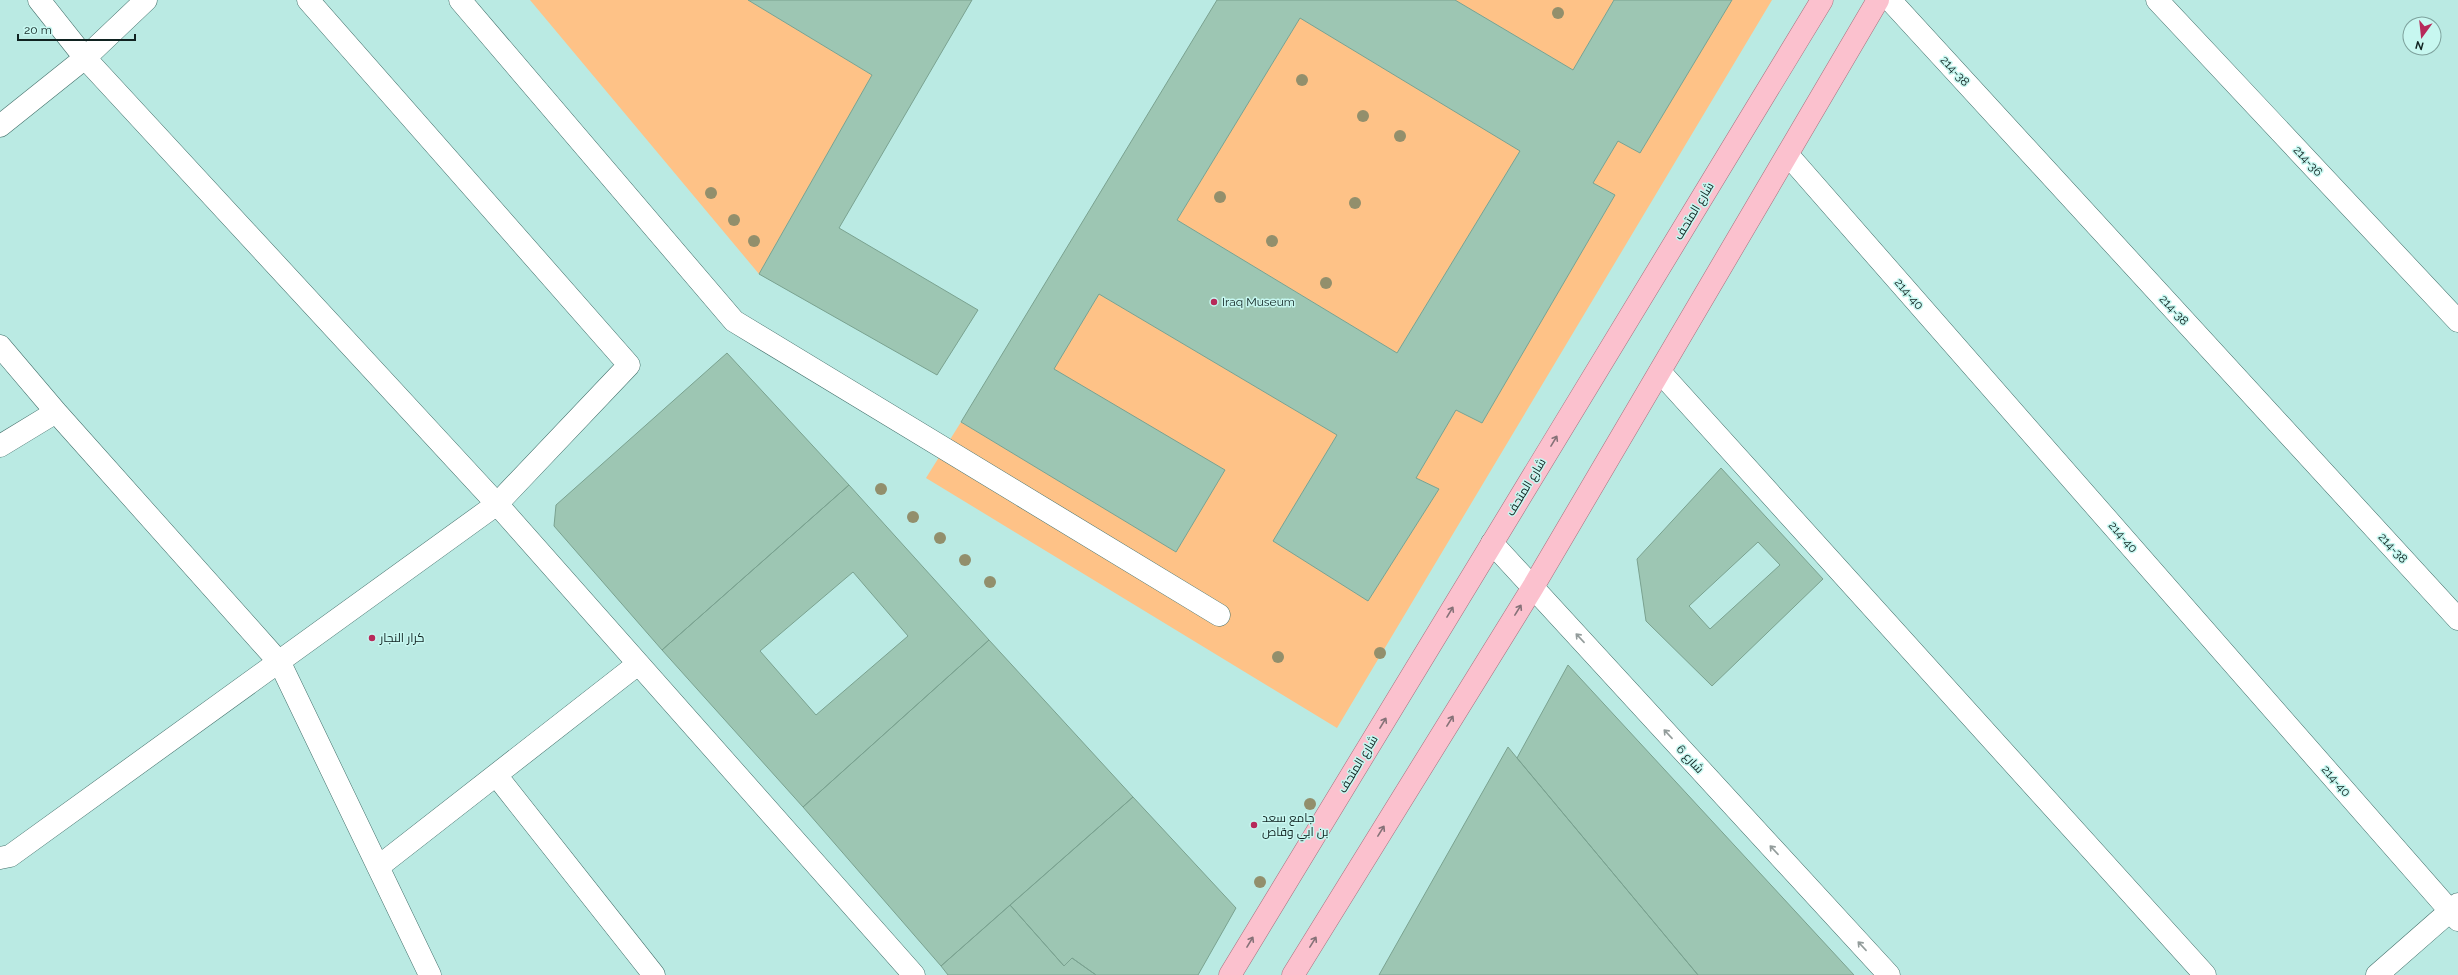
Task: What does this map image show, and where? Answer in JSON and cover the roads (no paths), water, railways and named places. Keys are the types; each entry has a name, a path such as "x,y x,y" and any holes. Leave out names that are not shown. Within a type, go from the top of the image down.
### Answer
{"main road":[{"name":"شارع المتحف","path":"1230,975 1822,0"},
{"path":"1293,975 1533,587 1878,0"}],"street":[{"path":"39,0 85,58 497,504 914,975"},
{"path":"0,126 85,58 146,0"},
{"path":"0,858 10,856 280,663 497,504 629,365 308,0"},
{"path":"460,0 734,321 1219,615"},
{"name":"214-38","path":"1890,0 2458,619"},
{"name":"214-36","path":"2157,0 2458,321"},
{"name":"214-40","path":"1788,155 2456,912"},
{"path":"0,346 56,412 280,663 430,975"},
{"path":"1660,372 2205,975"},
{"path":"0,446 56,412"},
{"name":"شارع 6","path":"1492,543 1889,975"},
{"path":"378,867 638,664"},
{"path":"496,775 654,975"},
{"path":"2377,975 2456,912"}],"place":[{"name":"Iraq Museum","path":"1214,302"},
{"name":"كرار النجار","path":"372,638"},
{"name":"جامع سعد بن ابي وقاص","path":"1254,825"}]}
